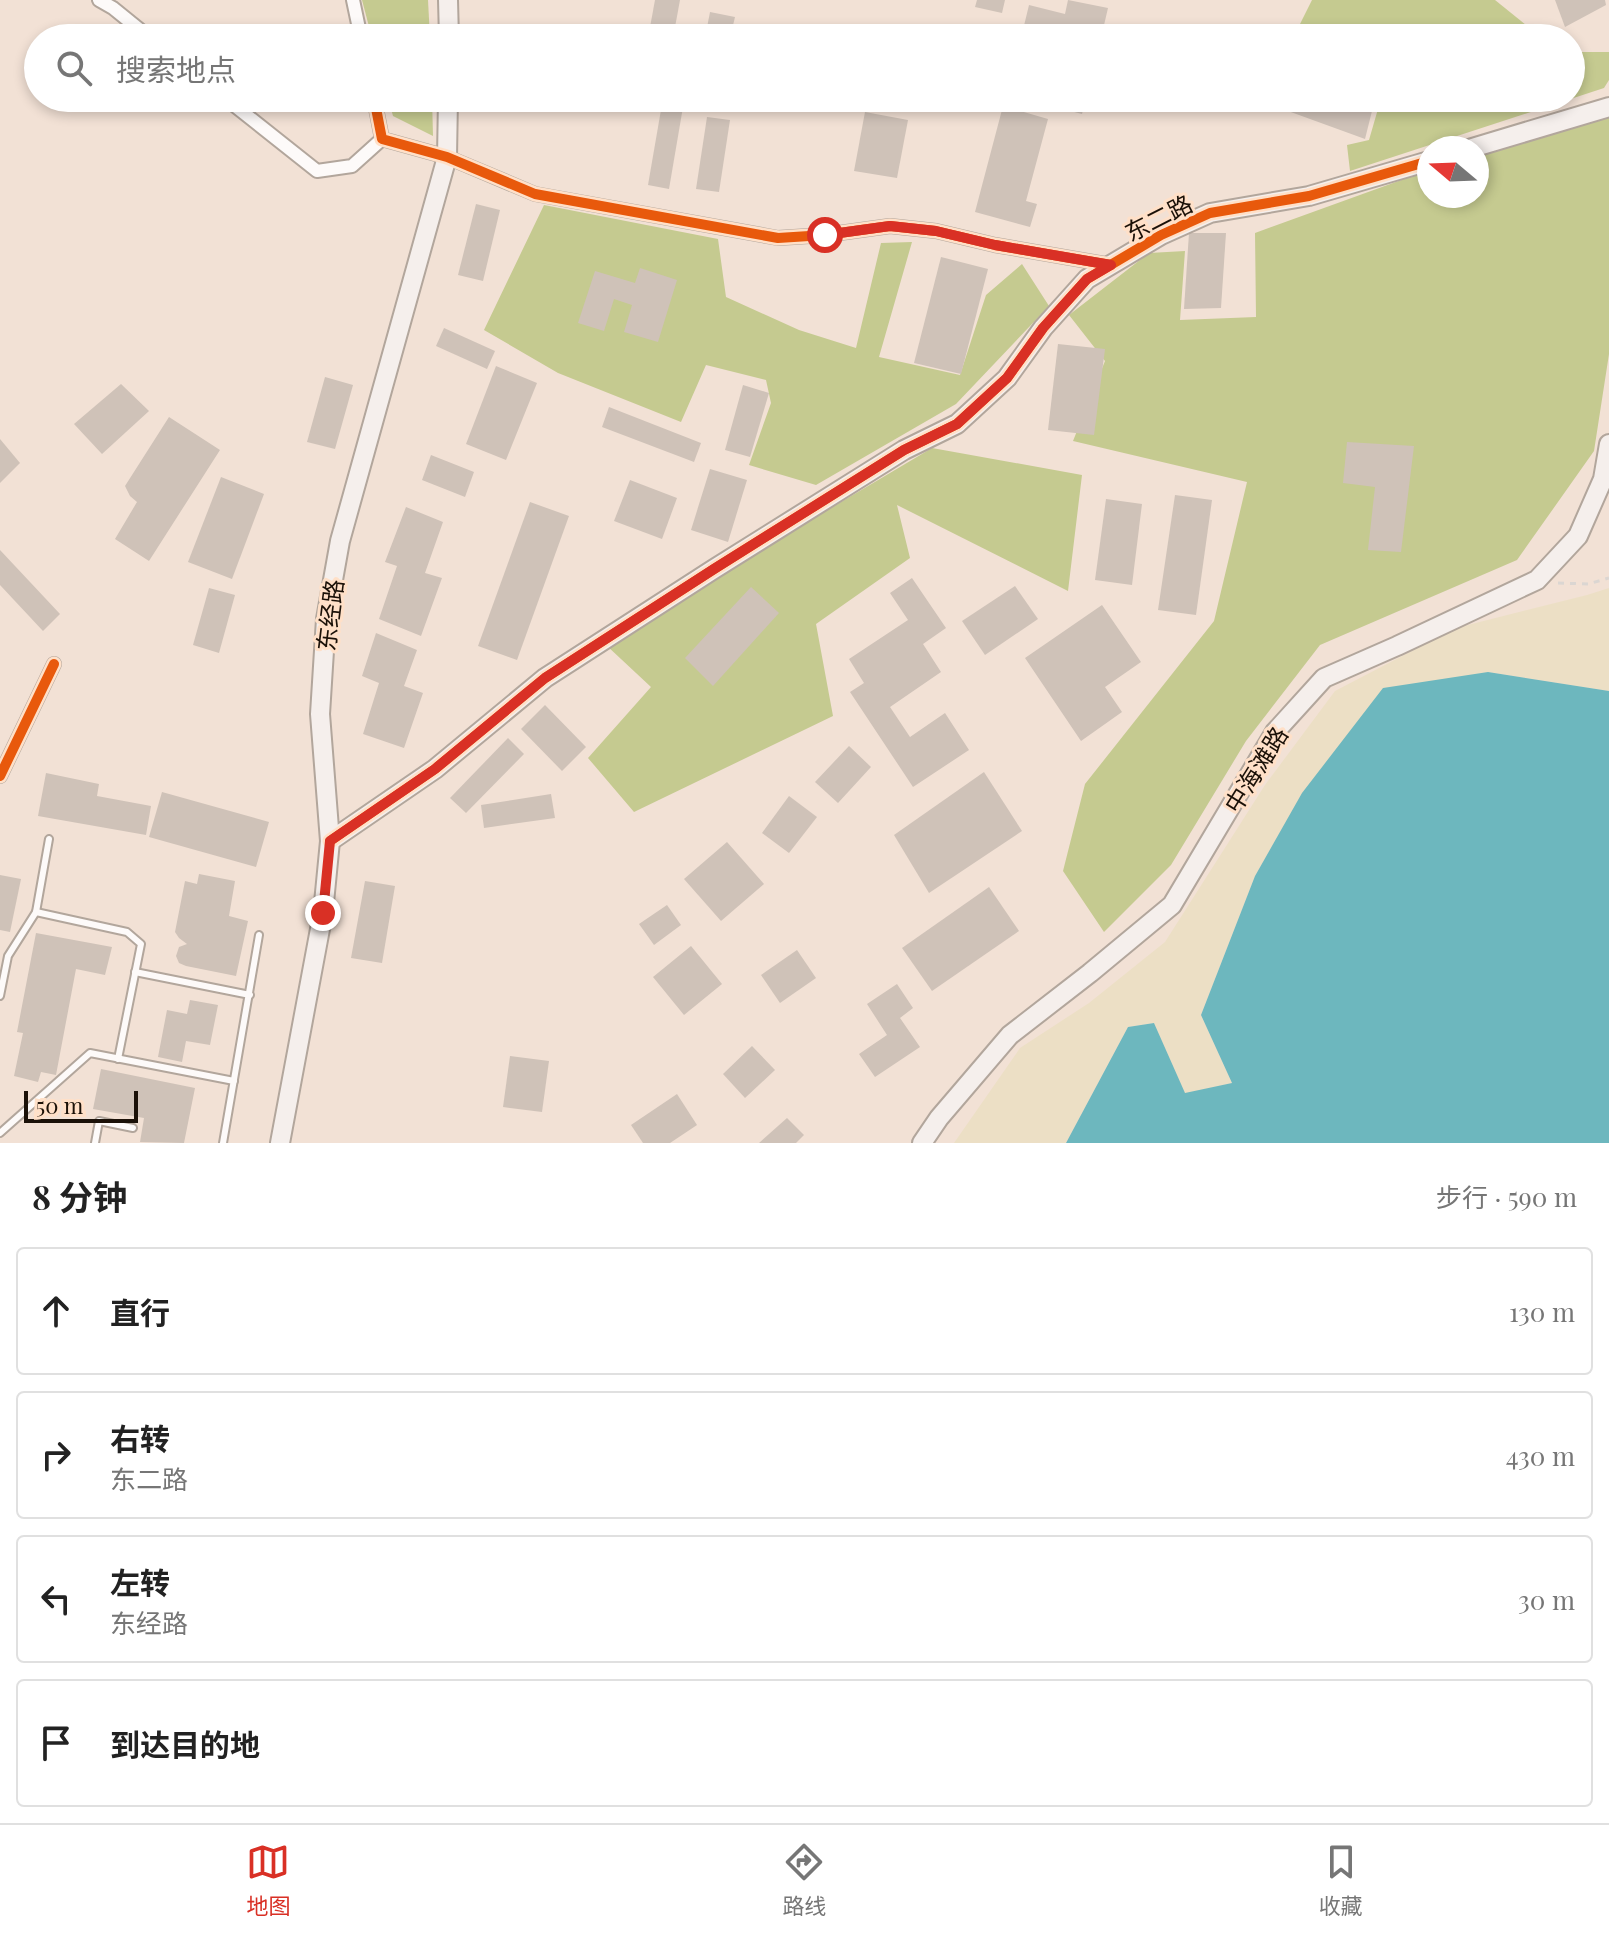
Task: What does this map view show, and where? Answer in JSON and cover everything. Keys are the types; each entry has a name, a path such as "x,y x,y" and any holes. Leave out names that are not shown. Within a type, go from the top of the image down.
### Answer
{"main road":[{"path":"448,0 449,24"},
{"path":"1489,143 1609,107"},
{"name":"东经路","path":"280,1143 323,913 330,841 320,714 326,619 340,541 447,157 448,112"},
{"name":"东二路","path":"330,841 435,769 545,678 904,450 957,424 1007,378 1043,328 1087,279 1161,235 1210,213 1309,196 1417,164"},
{"name":"中海滩路","path":"922,1143 939,1118 1010,1035 1172,905 1275,732 1324,678 1541,576 1578,536 1603,479 1609,444"}],"street":[{"path":"99,0 116,4 136,24"},
{"path":"353,0 358,24"},
{"path":"243,112 317,171 352,166 382,139"},
{"path":"377,112 382,139"},
{"path":"382,139 447,157 535,194 778,238 890,226 936,231 995,245 1111,265"},
{"path":"0,776 54,664"}],"lane":[{"path":"0,996 8,956 36,912 49,839"},
{"path":"36,912 127,932 141,944 118,1059"},
{"path":"223,1143 259,935"},
{"path":"135,972 250,995"},
{"path":"0,1133 90,1053 234,1081"},
{"path":"95,1143 99,1121 133,1128"}],"path":[{"path":"1541,576 1560,584 1588,584 1609,578"}],"green space":[{"path":"362,0 428,0 429,24 368,24"},
{"path":"1312,0 1495,0 1525,24 1300,24"},
{"path":"1585,52 1609,52 1609,80 1604,88 1585,94"},
{"path":"392,112 432,112 433,136 393,116"},
{"path":"1377,112 1531,112 1457,136 1417,136 1417,149 1350,171 1347,145 1369,140"},
{"path":"1609,113 1609,354 1594,451 1517,560 1320,645 1246,741 1171,865 1104,932 1063,871 1085,784 1214,621 1247,482 1073,441 1105,361 1069,315 1149,253 1185,251 1180,320 1256,317 1255,233 1417,174 1417,208 1489,208 1489,151"},
{"path":"544,205 718,239 726,297 799,330 856,348 881,243 912,242 879,357 960,375 986,295 1022,264 1049,306 956,404 816,485 749,465 771,403 766,380 706,365 681,422 558,373 484,330"},
{"path":"932,448 1082,475 1068,591 897,505 910,558 816,624 833,716 634,812 588,758 651,687 606,645 634,625"}],"sand":[{"path":"1609,588 1609,691 1488,672 1303,793 1255,876 1201,1015 1232,1083 1185,1094 1154,1023 1128,1027 1066,1143 954,1143 1020,1048 1089,1003 1165,942 1265,785 1335,691 1456,628"}],"water":[{"path":"1488,672 1609,691 1609,1143 1066,1143 1128,1027 1154,1023 1185,1093 1232,1083 1201,1015 1255,876 1302,793 1383,688"}],"building":[{"path":"655,0 680,0 676,24 651,24"},
{"path":"977,0 1005,0 1002,13 975,7"},
{"path":"1068,0 1108,8 1104,24 1024,24 1029,5 1065,14"},
{"path":"1555,0 1605,0 1606,5 1571,24 1564,24"},
{"path":"710,12 735,17 733,24 708,24"},
{"path":"661,112 682,112 669,189 648,185"},
{"path":"865,112 908,120 897,178 854,171"},
{"path":"1001,112 1024,112 1048,119 1026,201 1037,204 1030,227 975,212"},
{"path":"1291,112 1372,112 1365,139"},
{"path":"707,117 730,120 719,192 696,189"},
{"path":"476,204 500,210 483,281 458,275"},
{"path":"1189,233 1226,233 1221,308 1184,309"},
{"path":"941,257 988,269 961,374 914,363"},
{"path":"640,268 677,280 658,342 624,332 632,305 614,299 604,331 578,323 595,271 635,283"},
{"path":"444,328 495,351 487,369 436,346"},
{"path":"1058,344 1105,349 1094,435 1048,430"},
{"path":"496,366 537,383 506,460 466,444"},
{"path":"325,377 353,385 335,449 307,442"},
{"path":"121,384 149,411 102,454 74,424"},
{"path":"743,385 769,393 750,457 725,450"},
{"path":"609,407 701,443 694,462 602,427"},
{"path":"169,417 220,450 149,561 115,539 137,502 125,486"},
{"path":"0,439 20,463 0,483"},
{"path":"1347,442 1414,446 1401,552 1368,550 1375,487 1343,483"},
{"path":"431,455 474,472 465,497 422,480"},
{"path":"710,469 747,480 728,542 691,530"},
{"path":"221,477 264,494 232,579 188,562"},
{"path":"630,480 677,498 662,539 614,521"},
{"path":"1175,495 1212,500 1196,615 1158,610"},
{"path":"1106,499 1142,504 1132,585 1095,580"},
{"path":"530,502 569,516 517,660 478,646"},
{"path":"406,507 443,522 425,573 442,578 421,636 379,619 397,566 385,562"},
{"path":"0,550 60,614 43,631 0,585"},
{"path":"912,578 946,628 923,644 941,672 890,707 910,737 945,713 969,750 913,787 850,692 864,683 849,659 908,620 890,593"},
{"path":"1015,586 1038,619 985,655 962,621"},
{"path":"751,587 779,613 713,686 685,658"},
{"path":"209,588 235,595 219,653 193,645"},
{"path":"1102,605 1141,662 1105,687 1122,712 1081,741 1025,658"},
{"path":"376,633 417,650 404,686 423,693 404,748 363,734 379,683 362,676"},
{"path":"545,705 586,747 562,771 521,729"},
{"path":"508,738 524,754 466,813 450,798"},
{"path":"849,746 871,767 838,803 815,782"},
{"path":"984,772 1022,831 929,893 894,835"},
{"path":"46,773 99,784 97,796 151,806 146,835 38,816"},
{"path":"162,792 269,822 256,867 149,837"},
{"path":"551,794 555,818 484,828 481,805"},
{"path":"789,796 817,817 789,853 762,833"},
{"path":"727,842 764,884 721,921 684,879"},
{"path":"199,874 235,881 229,916 248,921 236,976 186,966 179,963 176,956 179,947 187,944 175,932 185,881 197,884"},
{"path":"0,875 21,879 10,932 0,930"},
{"path":"365,881 395,886 382,963 351,958"},
{"path":"989,887 1019,931 932,991 902,948"},
{"path":"667,905 681,925 654,945 639,924"},
{"path":"36,933 112,947 105,975 76,969 56,1075 41,1072 38,1082 14,1076 23,1033 17,1032"},
{"path":"691,946 722,984 684,1015 653,977"},
{"path":"797,950 816,978 780,1003 761,975"},
{"path":"897,984 913,1008 900,1018 920,1047 875,1077 859,1054 887,1035 867,1004"},
{"path":"190,1000 218,1005 210,1045 186,1041 182,1062 158,1057 167,1010 187,1014"},
{"path":"752,1046 775,1070 745,1098 723,1074"},
{"path":"510,1056 549,1061 542,1112 503,1107"},
{"path":"101,1069 195,1088 184,1143 140,1142 144,1118 93,1109"},
{"path":"677,1094 697,1125 670,1143 643,1143 631,1125"},
{"path":"787,1118 804,1135 796,1143 759,1143"}],"cycle path":[{"path":"377,112 382,139 447,157 535,194 778,238 890,226 936,231 995,245 1111,265"},
{"path":"330,841 435,769 545,678 904,450 957,424 1007,378 1043,328 1087,279 1161,235 1210,213 1309,196 1417,164"},
{"path":"0,776 54,664"}],"route":[{"path":"323,913 330,841 435,769 545,678 904,450 957,424 1007,378 1043,328 1087,279 1111,265 995,245 936,231 890,226 825,235"}]}
